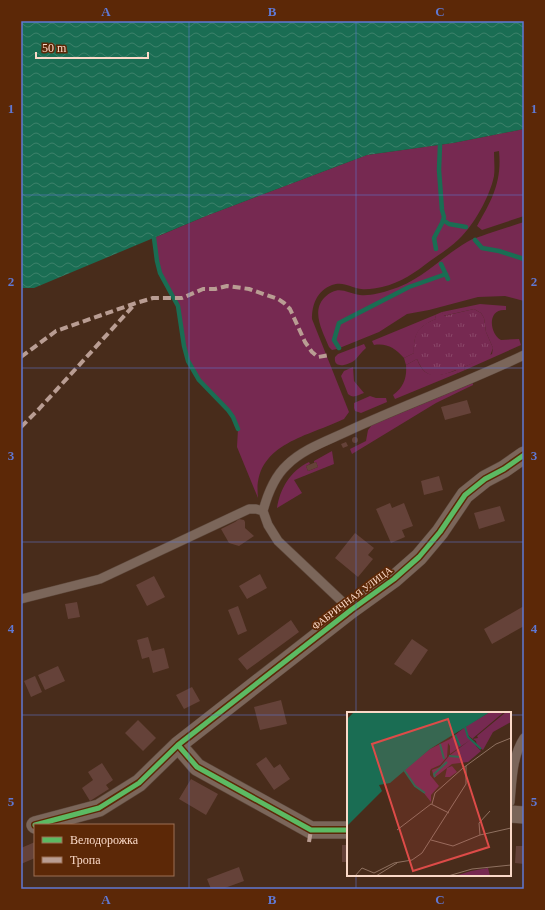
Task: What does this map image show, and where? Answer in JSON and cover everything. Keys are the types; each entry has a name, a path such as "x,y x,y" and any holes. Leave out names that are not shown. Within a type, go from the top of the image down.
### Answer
{"street":[{"name":"ФАБРИЧНАЯ УЛИЦА","path":"39,824 99,808 139,783 178,745 351,610 394,579 419,556 440,532 465,495 485,479 504,470 524,455"},
{"path":"178,745 197,767 311,830 347,830"},
{"path":"511,814 524,815"},
{"name":"ФАБРИЧНАЯ УЛИЦА","path":"21,829 34,825"}],"lane":[{"path":"351,610 278,541 268,526 263,511 275,482 282,471 303,452 358,426 492,370 524,355"},
{"path":"21,599 100,579 250,509 263,511"},
{"path":"511,794 516,757 524,738"}],"green space":[{"path":"524,129 524,216 482,230 477,226 495,190 500,162 499,151 494,152 494,176 485,201 476,218 465,233 452,245 413,273 395,283 382,287 366,289 344,284 336,284 319,294 314,303 312,319 349,412 344,419 299,438 285,445 273,454 264,465 258,480 258,498 237,447 238,429 233,417 199,380 188,361 184,346 178,306 160,273 154,238 206,216 367,155 453,143"},
{"path":"524,222 524,301 505,296 478,297 429,310 407,314 379,332 337,349 332,350 329,347 321,329 318,309 324,298 329,294 334,291 342,290 360,295 368,295 401,286 421,275 457,248 469,241"},
{"path":"480,304 506,306 506,310 500,310 493,317 492,327 497,337 501,340 519,339 521,345 465,370 464,367 492,354 493,348 486,332 484,318 481,313 474,309 443,316 442,312"},
{"path":"474,309 481,313 484,318 486,332 493,348 490,356 464,367 465,370 458,373 456,370 438,375 429,374 424,371 417,359 406,365 404,358 414,353 414,341 418,332 425,325 436,319 435,315 442,312 444,316"},
{"path":"435,315 436,319 425,325 418,332 414,346 414,353 404,358 390,347 374,345 372,341"},
{"path":"364,344 366,348 355,360 346,365 336,364 335,357 338,354"},
{"path":"417,359 420,366 428,374 439,375 457,370 458,373 395,399 393,395 400,389 404,382 406,365"},
{"path":"353,367 354,381 364,393 358,396 348,394 341,376 344,371"},
{"path":"473,383 473,385 436,403 352,454 350,449 366,441 368,430 372,425"},
{"path":"370,396 376,398 386,398 387,402 361,413 355,411 354,403"},
{"path":"332,451 334,464 294,480 302,493 277,508 283,487 296,470 309,462 310,464 306,466 308,471 318,467 314,461"}],"water":[{"path":"21,21 524,21 524,129 453,143 367,155 206,216 34,288 21,288"}],"building":[{"path":"467,400 471,413 445,420 441,407"},
{"path":"355,437 358,440 355,443 352,440"},
{"path":"346,442 348,446 343,448 341,444"},
{"path":"316,462 318,467 308,471 306,466"},
{"path":"439,476 443,490 424,495 421,481"},
{"path":"390,503 392,508 404,503 413,526 402,530 405,537 391,543 376,509"},
{"path":"500,506 505,521 479,529 474,513"},
{"path":"239,519 244,520 245,528 254,536 239,546 229,543 221,529"},
{"path":"355,533 374,548 368,555 373,559 358,577 335,558"},
{"path":"260,574 267,588 247,599 239,586"},
{"path":"154,576 165,597 147,606 136,585"},
{"path":"77,602 80,617 68,619 65,604"},
{"path":"238,606 247,631 238,635 228,610"},
{"path":"524,606 524,626 492,644 484,629"},
{"path":"291,620 299,632 247,670 238,659"},
{"path":"148,637 152,651 164,648 169,668 153,673 149,657 142,659 137,640"},
{"path":"412,639 428,650 411,675 394,664"},
{"path":"58,666 65,681 45,690 38,675"},
{"path":"35,676 42,692 31,697 24,681"},
{"path":"192,687 200,701 184,709 176,695"},
{"path":"281,700 287,724 260,730 254,707"},
{"path":"138,720 156,738 143,751 125,733"},
{"path":"266,757 274,768 280,764 290,779 274,790 256,764"},
{"path":"102,763 113,780 106,785 109,789 90,801 82,788 93,780 88,772"},
{"path":"191,779 218,794 206,815 179,799"},
{"path":"34,842 34,858 21,864 21,848"},
{"path":"342,845 347,845 347,862 342,862"},
{"path":"516,846 524,846 524,864 515,863"},
{"path":"239,867 244,881 222,889 211,889 207,879"}],"waterway":[{"path":"436,249 434,238 444,217 442,210 439,170 440,145"},
{"path":"443,220 449,224 466,227"},
{"path":"154,238 160,273 178,306 184,346 188,361 199,380 228,410 238,429"},
{"path":"475,240 482,248 499,251 524,259"},
{"path":"441,264 448,279"},
{"path":"339,348 334,340 339,323 409,287 446,274"}],"marked path":[{"path":"21,357 56,331 136,303 153,298 182,298 203,289 215,289 227,286 249,289 278,299 284,303 290,309 305,342 312,352 318,357 330,355"},
{"path":"21,427 135,304"},
{"path":"309,842 311,830"}],"cycle path":[{"path":"39,824 99,808 139,783 178,745 351,610 394,579 419,557 440,532 465,495 485,479 504,469 524,455"},
{"path":"178,745 197,767 311,830 347,830"}]}
